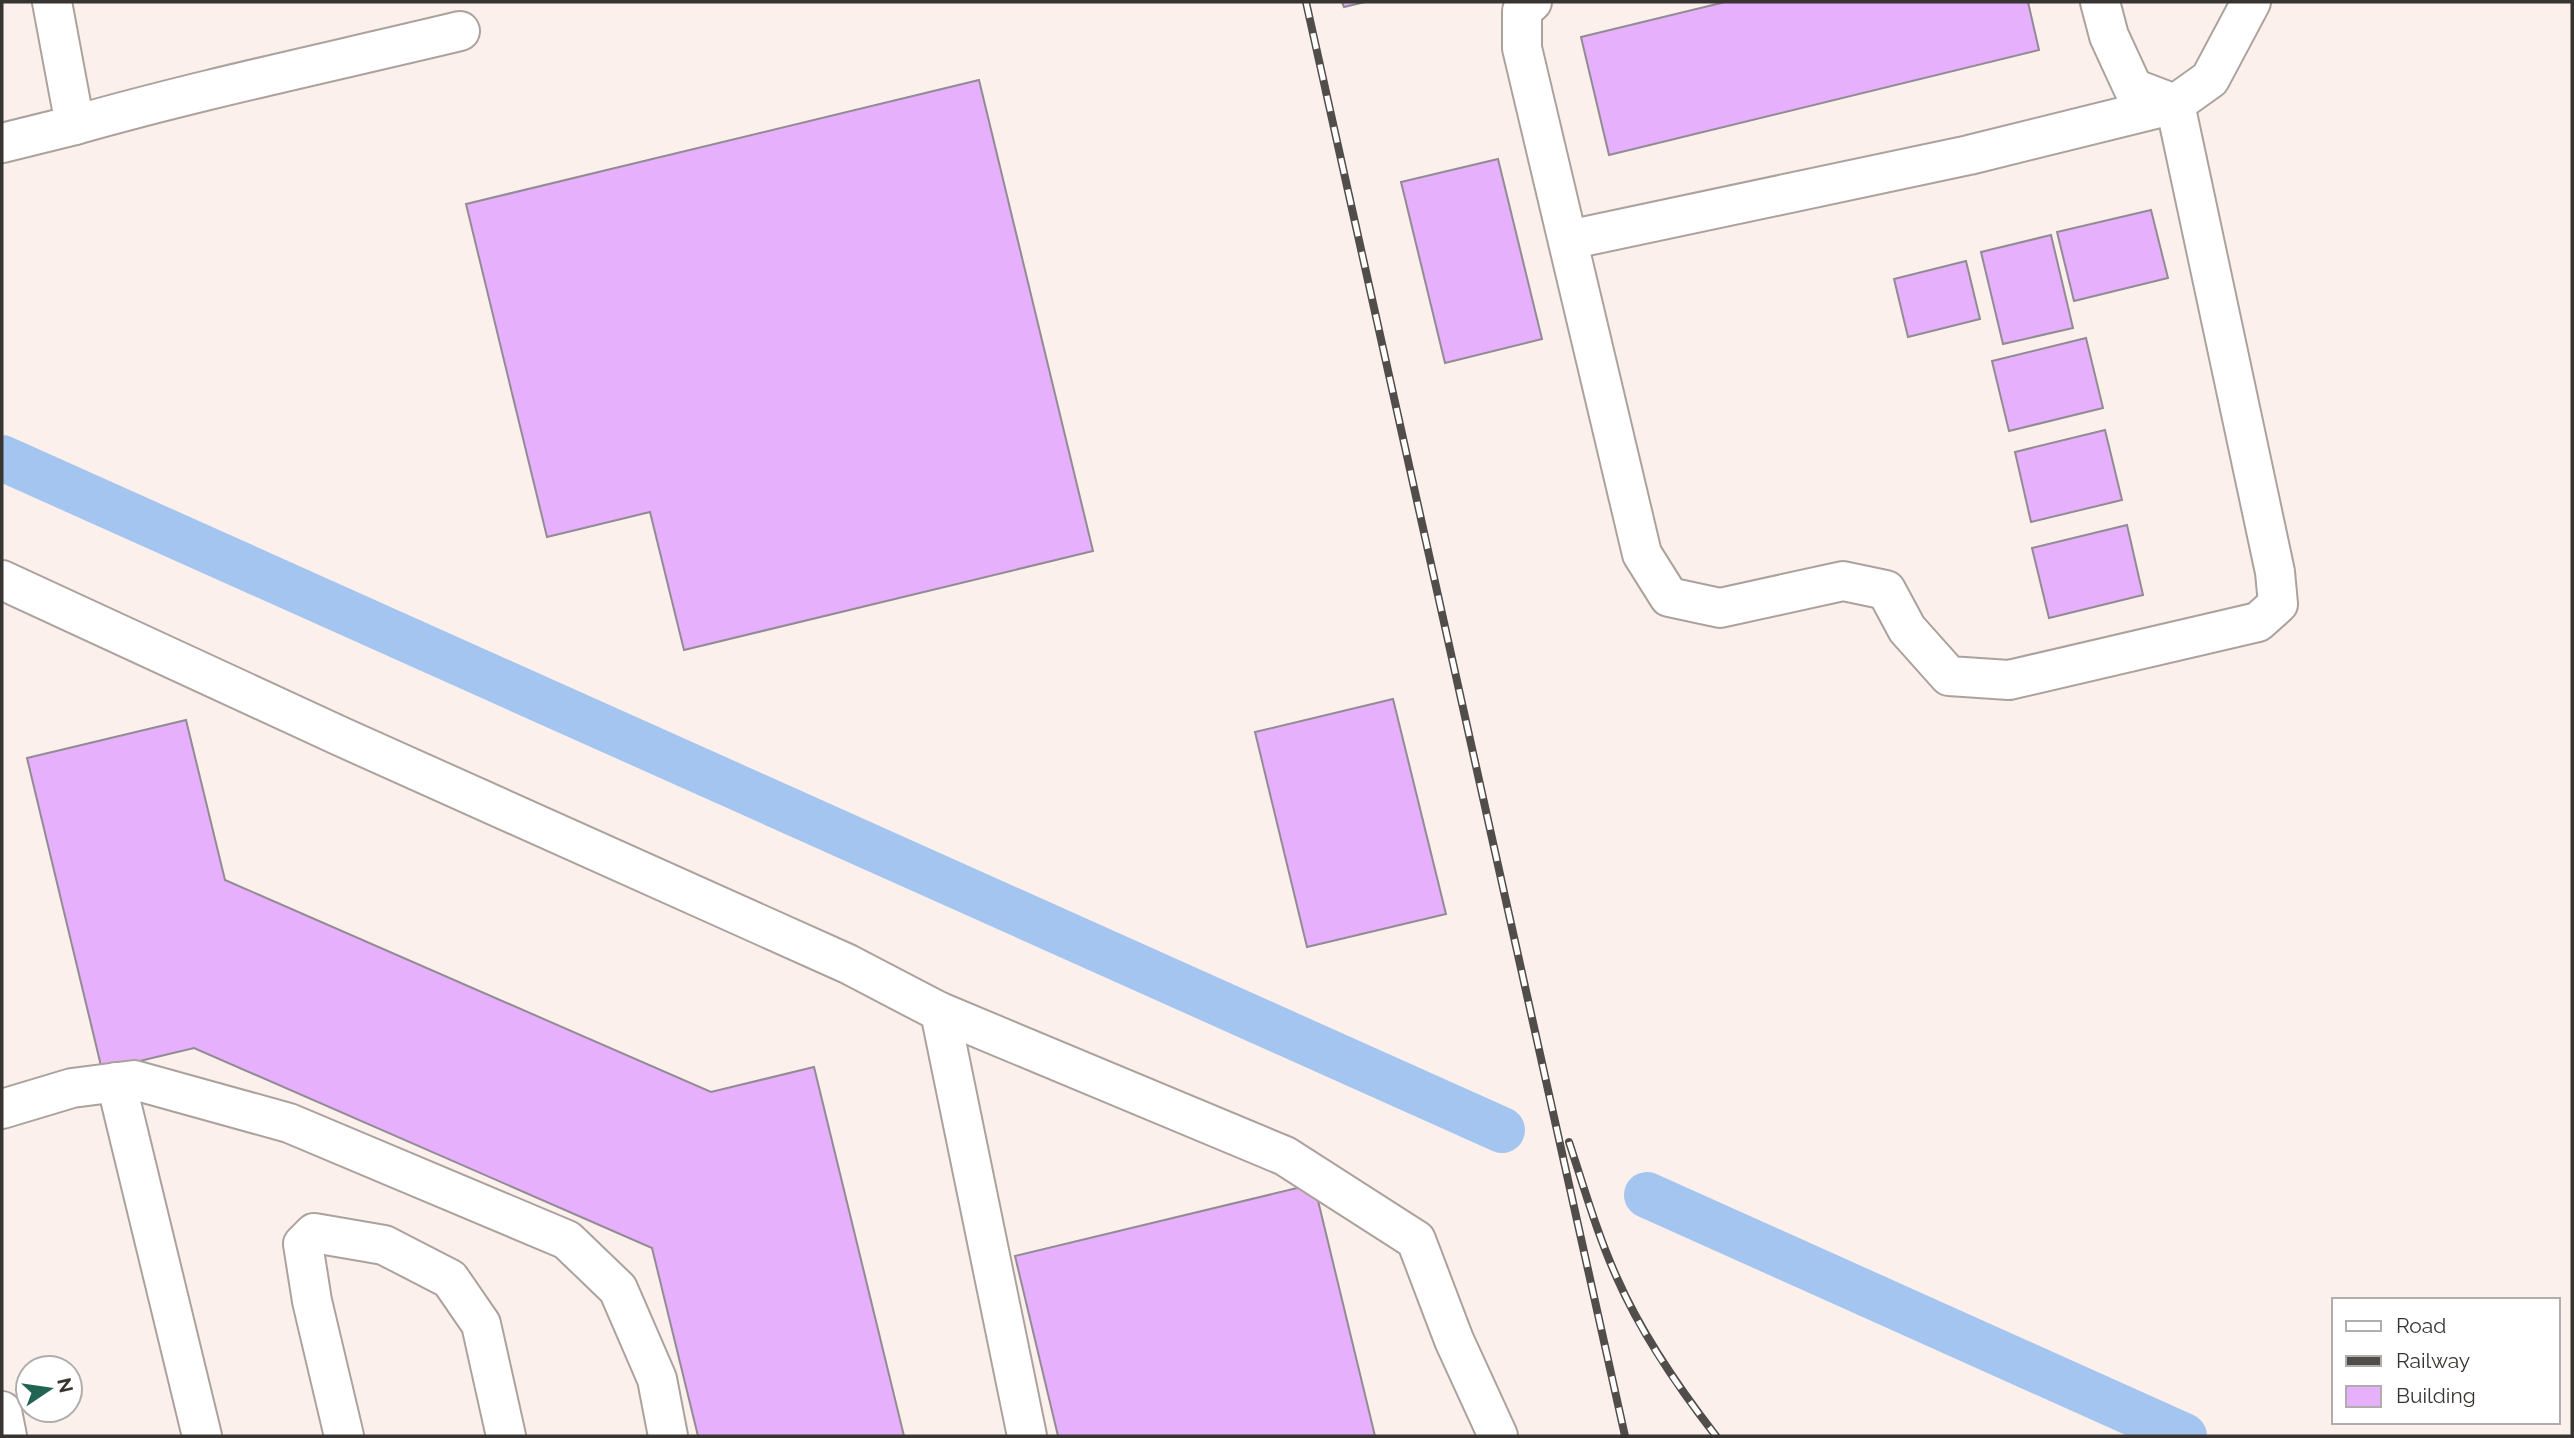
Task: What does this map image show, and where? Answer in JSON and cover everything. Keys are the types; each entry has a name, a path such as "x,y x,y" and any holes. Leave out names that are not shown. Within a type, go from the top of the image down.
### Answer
{"street":[{"path":"52,2 75,125"},
{"path":"1532,2 1522,11 1522,48 1642,554 1669,597 1720,608 1843,581 1886,590 1907,629 1949,676 2009,680 2258,622 2278,604 2275,572 2175,104"},
{"path":"2100,2 2109,36 2133,88 2175,104"},
{"path":"1569,240 1969,155 2175,104 2210,79 2251,2"},
{"path":"2,143 179,95 267,78 460,31"},
{"path":"2,580 366,748 848,964 940,1012 1285,1156 1416,1240 1454,1340 1498,1436"},
{"path":"940,1012 1027,1436"},
{"path":"2,1109 72,1088 134,1080 289,1123 566,1240 618,1289 657,1379 668,1436"},
{"path":"116,1082 202,1436"},
{"path":"344,1436 312,1301 303,1244 314,1233 384,1245 450,1279 481,1324 506,1436"},
{"path":"2,1411 7,1436"}],"building":[{"path":"1342,2 1365,2 1344,7"},
{"path":"1725,2 2028,2 2039,50 1609,155 1581,37"},
{"path":"979,80 1093,551 684,650 650,512 547,537 466,204"},
{"path":"1498,159 1542,339 1445,363 1401,182"},
{"path":"2151,210 2168,278 2074,301 2057,232"},
{"path":"2051,235 2073,328 2003,344 1981,252"},
{"path":"1966,261 1980,319 1908,337 1894,279"},
{"path":"2086,338 2103,408 2009,431 1992,361"},
{"path":"2105,430 2122,500 2031,522 2015,452"},
{"path":"2127,525 2143,595 2049,618 2032,548"},
{"path":"1393,699 1446,914 1307,947 1255,732"},
{"path":"186,720 225,880 711,1092 814,1067 904,1436 698,1436 652,1248 194,1048 102,1070 27,758"},
{"path":"1314,1184 1375,1436 1058,1436 1015,1256"}],"waterway":[{"path":"2,458 1502,1130"},
{"path":"1647,1195 2184,1436"}],"railway":[{"path":"1306,2 1625,1436"},
{"path":"1569,1142 1603,1245 1627,1299 1662,1360 1716,1436"}]}
